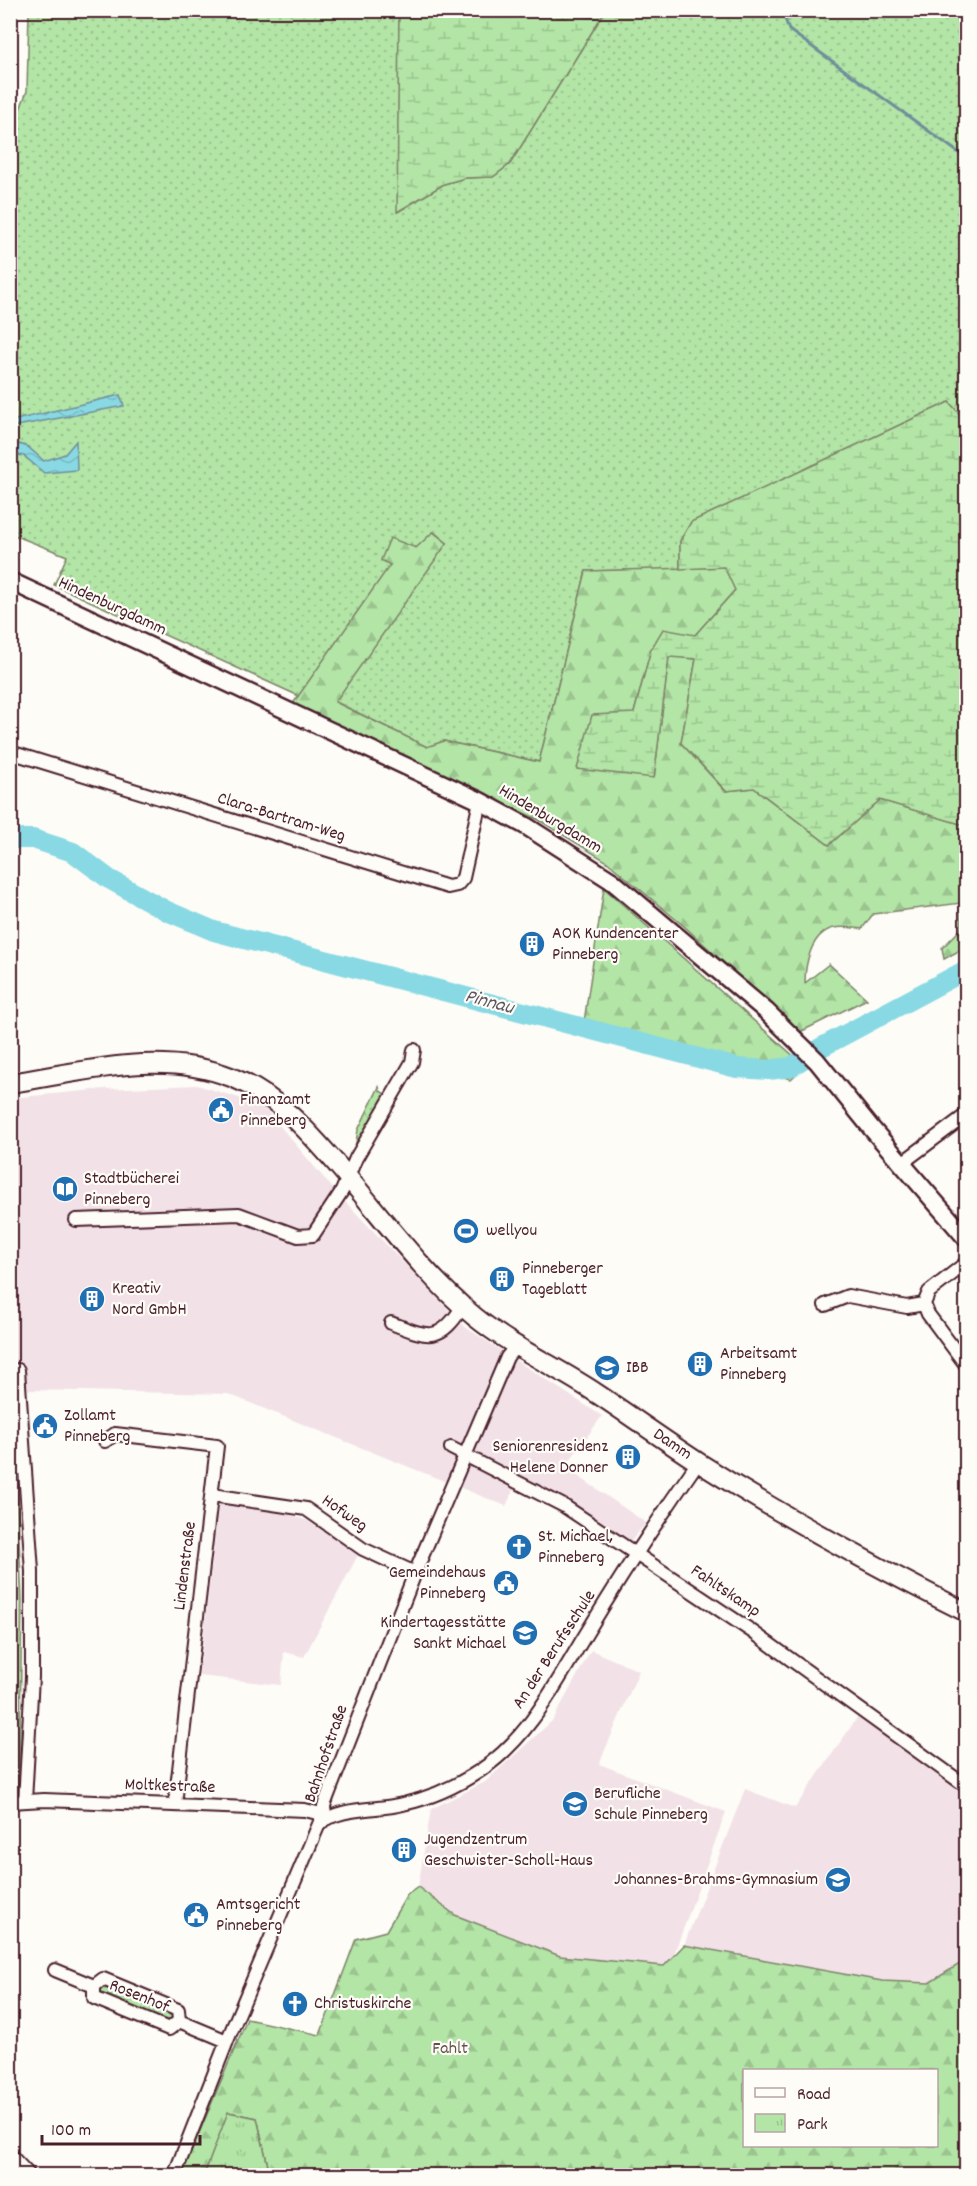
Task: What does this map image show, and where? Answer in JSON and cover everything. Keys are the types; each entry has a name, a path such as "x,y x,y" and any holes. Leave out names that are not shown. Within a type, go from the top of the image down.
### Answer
{"main road":[{"name":"Damm","path":"10,1083 148,1063 174,1062 208,1069 244,1083 274,1101 304,1126 463,1306 486,1326 595,1392 698,1462 821,1534 966,1612"}],"street":[{"name":"Hindenburgdamm","path":"10,581 480,801 526,826 626,892 802,1045 966,1238"},
{"name":"Clara-Bartram-Weg","path":"10,752 448,887 457,885 463,878 480,801"},
{"path":"76,1220 239,1214 306,1237 317,1231 342,1191 347,1177 412,1062 414,1050"},
{"path":"902,1163 966,1115"},
{"path":"966,1263 929,1292 924,1304 928,1314 966,1365"},
{"path":"825,1305 848,1296 907,1307 924,1304"},
{"path":"391,1323 417,1332 437,1333 447,1329 463,1306"},
{"name":"Bahnhofstraße","path":"174,2175 310,1840 325,1819 324,1806 328,1795 464,1454 507,1357 517,1345"},
{"path":"18,1370 32,1571 32,1677 25,1801"},
{"name":"Lindenstraße","path":"105,1441 115,1434 218,1446 175,1804"},
{"name":"Fahltskamp","path":"451,1448 556,1500 750,1630 966,1786"},
{"name":"An der Berufsschule","path":"325,1819 427,1798 455,1786 504,1751 528,1726 549,1697 586,1633 698,1462"},
{"name":"Hofweg","path":"212,1494 306,1509 363,1549 415,1573"},
{"name":"Moltkestraße","path":"10,1802 175,1804 305,1810 325,1819"},
{"name":"Rosenhof","path":"55,1970 94,1986"},
{"name":"Rosenhof","path":"94,1986 103,1979 178,2010 179,2021"},
{"name":"Rosenhof","path":"94,1986 94,1998 169,2030 179,2021"},
{"name":"Rosenhof","path":"179,2021 227,2041"},
{"path":"10,2155 30,2175"}],"shaded area":[{"path":"197,1085 262,1105 336,1192 465,1327 602,1416 565,1467 646,1523 622,1552 566,1513 515,1487 506,1506 228,1394 30,1390 11,1384 11,1098 105,1089"},
{"path":"219,1503 279,1511 308,1521 358,1555 304,1657 284,1652 281,1685 199,1676"},
{"name":"Berufliche Schule Pinneberg","path":"591,1650 639,1671 599,1764 726,1812 673,1957 664,1966 560,1956 455,1915 418,1887 431,1809 485,1782 553,1720"},
{"name":"Johannes-Brahms-Gymnasium","path":"859,1715 966,1792 966,1960 930,1983 882,1981 684,1945 745,1789 795,1808"}],"green space":[{"path":"399,10 605,11 510,164 493,177 465,178 444,184 397,212"},
{"path":"29,11 399,11 398,212 444,184 465,178 493,177 510,164 605,11 966,11 966,421 949,402 691,522 680,541 680,569 586,571 539,762 444,741 427,747 334,701 447,543 434,532 416,548 390,539 391,565 299,696 54,585 67,556 11,534 10,135 27,91"},
{"path":"949,402 966,421 966,830 964,825 880,800 829,845 754,788 726,791 681,743 696,659 669,657 654,778 577,769 592,715 634,713 651,649 663,629 695,635 735,590 724,567 680,569 680,541 691,522"},
{"path":"433,532 447,543 335,702 427,747 444,741 539,762 586,571 725,567 735,590 695,635 651,649 634,713 654,778 669,656 696,659 681,743 725,791 754,788 829,845 880,800 964,825 966,830 966,947 944,959 942,948 961,929 961,903 873,914 862,929 841,927 826,931 811,950 806,967 805,983 829,964 867,999 800,1032 685,927 606,861 539,820 292,705 390,565 381,560 390,538 416,548"},
{"path":"604,888 805,1066 791,1079 713,1060 584,1022"},
{"path":"379,1087 380,1091 387,1095 355,1149 358,1130"},
{"path":"11,1384 22,1599 19,1791 11,1794"},
{"name":"Fahlt","path":"418,1887 455,1915 560,1956 664,1966 684,1945 882,1981 929,1983 966,1960 966,2175 270,2175 257,2118 229,2112 204,2175 181,2176 247,2019 320,2035 356,1939 386,1931 407,1895"},
{"path":"101,1984 174,2014 174,2020 170,2023 100,1997 98,1992"},
{"path":"228,2112 257,2118 270,2175 204,2175"}],"water":[{"path":"120,395 124,406 11,427 11,421"},
{"path":"11,441 28,447 44,461 65,454 76,441 77,470 44,473 24,456 11,454"}],"waterway":[{"path":"782,10 789,30 966,158"},
{"name":"Pinnau","path":"10,839 33,839 73,852 109,879 167,911 214,931 737,1068 769,1070 791,1067 820,1048 966,970"}],"place":[{"name":"AOK Kundencenter Pinneberg","path":"532,944"},
{"name":"Finanzamt Pinneberg","path":"221,1110"},
{"name":"Stadtbücherei Pinneberg","path":"65,1189"},
{"name":"wellyou","path":"466,1231"},
{"name":"Pinneberger Tageblatt","path":"502,1279"},
{"name":"Kreativ Nord GmbH","path":"92,1299"},
{"name":"Arbeitsamt Pinneberg","path":"700,1364"},
{"name":"IBB","path":"607,1368"},
{"name":"Zollamt Pinneberg","path":"45,1426"},
{"name":"Seniorenresidenz Helene Donner","path":"628,1457"},
{"name":"St. Michael, Pinneberg","path":"519,1547"},
{"name":"Gemeindehaus Pinneberg","path":"506,1583"},
{"name":"Kindertagesstätte Sankt Michael","path":"525,1633"},
{"name":"Berufliche Schule Pinneberg","path":"575,1804"},
{"name":"Jugendzentrum Geschwister-Scholl-Haus","path":"404,1850"},
{"name":"Johannes-Brahms-Gymnasium","path":"838,1880"},
{"name":"Amtsgericht Pinneberg","path":"196,1915"},
{"name":"Christuskirche","path":"295,2004"}]}
